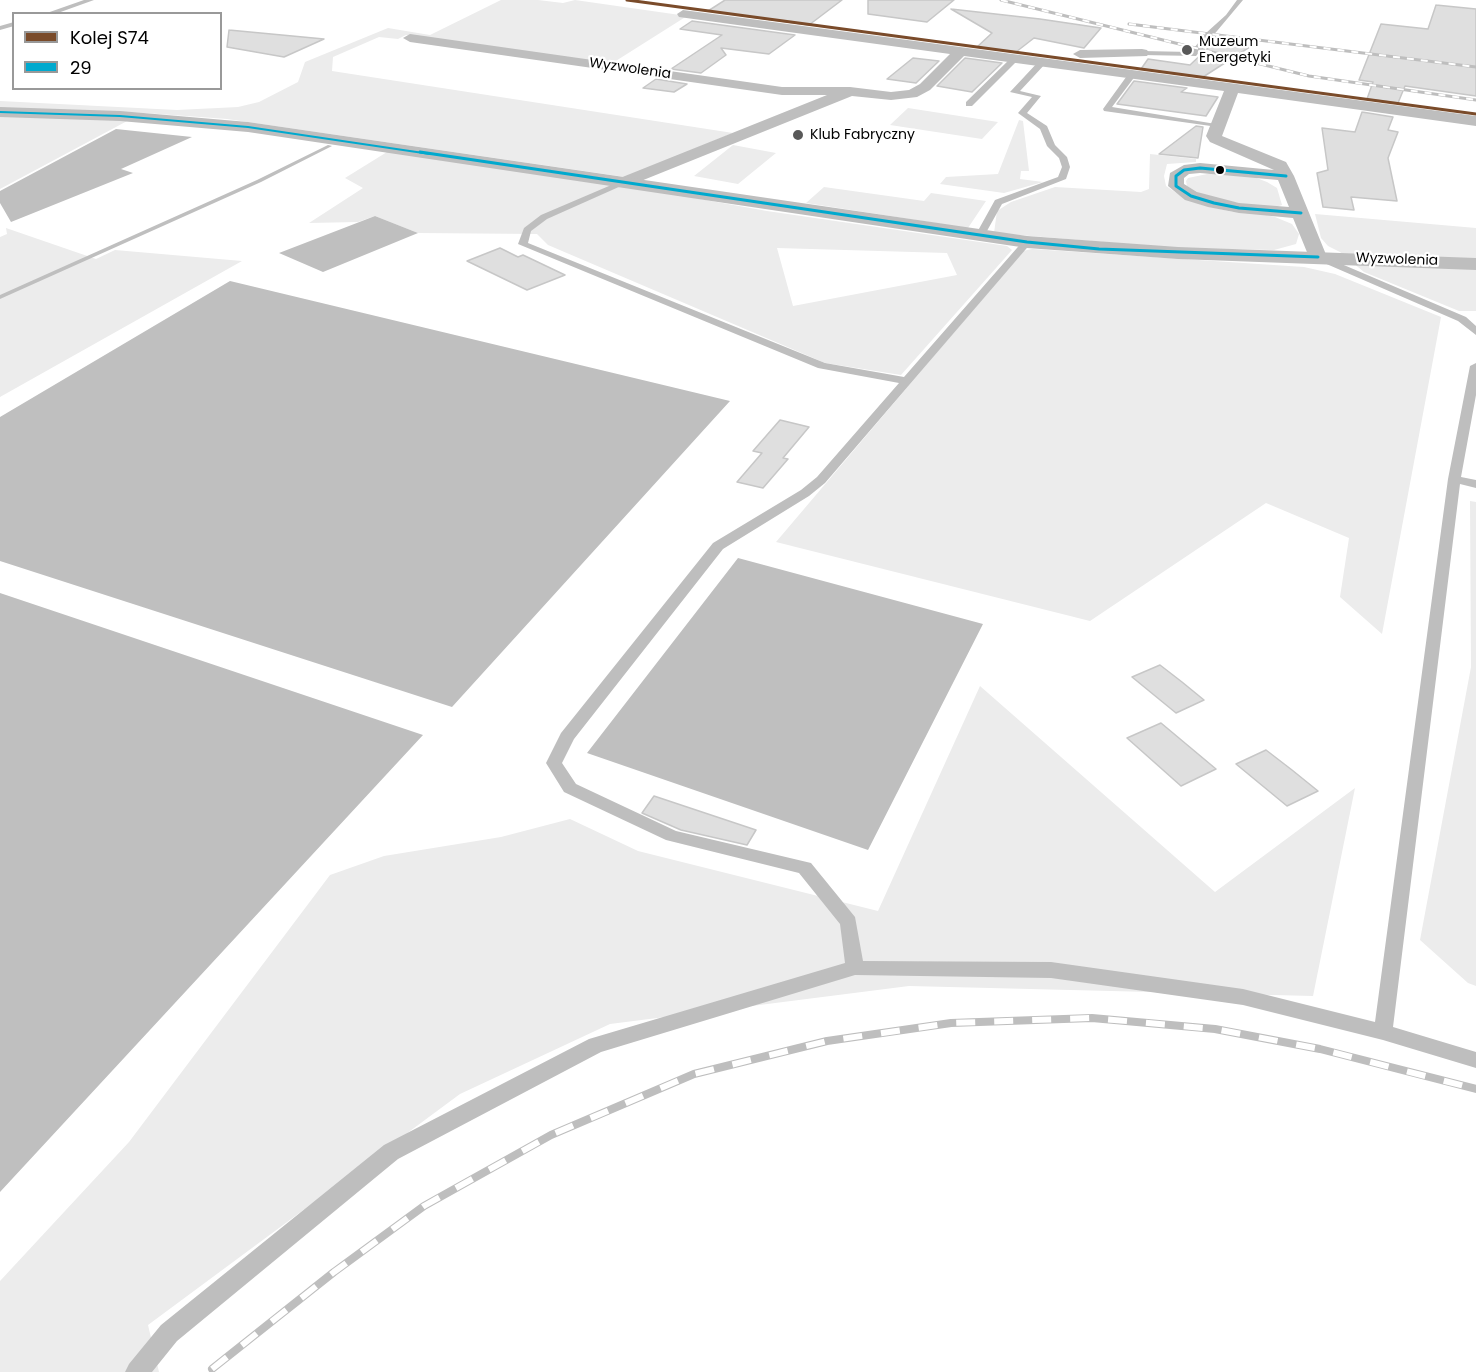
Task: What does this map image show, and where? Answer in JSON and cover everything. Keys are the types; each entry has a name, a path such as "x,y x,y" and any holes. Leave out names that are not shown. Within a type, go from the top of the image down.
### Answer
{"street":[{"path":"1142,52 1075,54 682,8 1042,63 1476,121"},
{"name":"Wyzwolenia","path":"410,38 782,91 850,91 891,96 912,94 925,87 962,51"},
{"path":"1232,89 1214,136 1216,139 1280,165 1318,257"},
{"name":"Wyzwolenia","path":"626,182 850,91"},
{"name":"Wyzwolenia","path":"0,112 120,116 205,122 1027,242 1111,250 1476,264"},
{"path":"1286,176 1200,168 1184,170 1176,176 1176,186 1191,196 1214,203 1239,208 1300,213"}],"lane":[{"path":"53,12 91,0"},
{"path":"1142,52 1193,54 1208,34 1228,16 1240,0"},
{"path":"969,104 1015,59"},
{"path":"980,236 998,202 1062,179 1066,167 1062,156 1051,146 1044,128 1022,114 1037,96 1014,92 1042,63"},
{"path":"1132,75 1107,109 1218,125"},
{"path":"626,182 544,217 527,230 524,244 822,366 906,381"},
{"path":"855,968 849,922 805,868 672,836 570,788 554,763 567,737 718,546 805,493 821,480 1027,242"},
{"path":"1318,257 1462,319 1476,332"},
{"path":"1383,1032 1454,479 1476,366"},
{"path":"1454,479 1476,484"},
{"path":"137,1372 170,1333 391,1152 596,1045 855,968 1051,970 1243,997 1383,1032 1476,1060"}],"shaded area":[{"path":"501,0 563,3 575,0 687,16 611,64 406,35 398,39 379,37 333,57 332,71 733,133 625,177 227,119 145,113 0,109 0,101 177,110 238,107 259,102 298,82 305,62 388,28 430,35"},
{"path":"908,108 998,122 982,139 890,125"},
{"path":"0,115 129,120 0,189"},
{"path":"1019,120 1023,121 1029,171 1021,171 1020,179 1043,182 1004,193 940,184 946,177 998,174"},
{"path":"116,129 192,137 121,169 133,173 11,222 0,203 0,191"},
{"path":"733,145 776,153 738,184 694,176"},
{"path":"387,152 638,188 767,211 1007,246 1012,250 901,375 825,363 548,245 537,234 418,233 375,216 358,222 309,223 363,188 345,178","holes":["777,248 947,253 957,275 793,306"]},
{"path":"1150,154 1196,159 1196,162 1167,164 1164,176 1166,186 1181,196 1202,205 1233,212 1258,213 1292,224 1299,234 1296,244 1274,250 1178,248 994,233 997,211 1011,202 1055,187 1141,192 1149,189"},
{"path":"1212,173 1254,177 1267,182 1277,188 1282,205 1276,207 1244,204 1204,196 1187,186 1188,178"},
{"path":"824,187 924,201 931,193 986,201 968,228 806,203"},
{"path":"1315,214 1476,228 1476,311 1459,311 1364,272 1340,252 1328,246 1321,238"},
{"path":"375,216 418,233 323,272 279,253"},
{"path":"6,228 96,259 115,250 242,261 0,397 0,237 7,234"},
{"path":"1032,249 1304,267 1335,274 1441,317 1382,634 1340,597 1349,538 1266,503 1090,621 776,542 1023,251"},
{"path":"230,281 730,401 452,707 0,561 0,417"},
{"path":"1470,501 1476,502 1476,986 1468,983 1420,940 1471,667"},
{"path":"738,558 983,624 868,850 587,753"},
{"path":"0,593 423,735 0,1192"},
{"path":"980,686 1215,892 1355,788 1313,996 909,986 610,1024 460,1094 148,1325 159,1372 0,1372 0,1281 129,1142 330,875 384,856 501,837 570,819 638,851 878,911"}],"building":[{"path":"725,0 842,0 809,25 708,11"},
{"path":"868,0 954,0 927,22 868,14"},
{"path":"1436,5 1476,9 1476,96 1405,86 1398,103 1367,99 1373,82 1359,80 1381,24 1428,29"},
{"path":"951,9 1101,28 1084,48 1034,38 1016,52 977,47 992,33"},
{"path":"692,21 795,35 769,54 721,48 726,55 701,73 671,69 722,35 680,29"},
{"path":"229,30 324,39 284,57 227,47"},
{"path":"1216,36 1259,41 1203,77 1141,69 1148,59 1190,65 1208,48"},
{"path":"913,58 939,61 916,83 887,79"},
{"path":"965,58 1002,63 972,92 937,86"},
{"path":"656,79 687,84 674,92 643,88"},
{"path":"1134,81 1187,88 1181,92 1218,97 1206,116 1117,104"},
{"path":"1362,112 1393,117 1388,130 1398,132 1388,158 1397,201 1351,197 1354,210 1323,207 1317,173 1328,170 1322,128 1355,132"},
{"path":"1196,126 1203,127 1198,158 1159,154"},
{"path":"500,248 518,257 523,255 565,275 527,290 467,261"},
{"path":"780,420 809,427 783,458 788,459 763,488 737,482 762,453 753,451"},
{"path":"1160,665 1204,700 1176,713 1132,677"},
{"path":"1161,723 1216,769 1181,786 1127,738"},
{"path":"1266,750 1318,791 1287,806 1236,764"},
{"path":"654,796 756,830 747,845 681,830 642,813"}],"waterway":[{"path":"0,297 259,181 330,146"}],"railway":[{"path":"1001,0 1309,76 1476,100"},
{"path":"1129,24 1476,67"},
{"path":"212,1369 334,1272 424,1206 551,1135 694,1074 827,1041 951,1023 1092,1018 1215,1029 1320,1049 1476,1089"}],"rail line":[{"name":"S74","path":"627,0 1476,114"}],"transit line":[{"name":"29","path":"0,112 120,116 248,127 1027,242 1099,249 1318,257"},
{"name":"29","path":"1286,176 1200,168 1184,170 1176,176 1176,186 1191,196 1214,203 1239,208 1301,213"}],"place":[{"name":"Muzeum Energetyki","path":"1187,50"},
{"name":"Klub Fabryczny","path":"798,135"}]}
